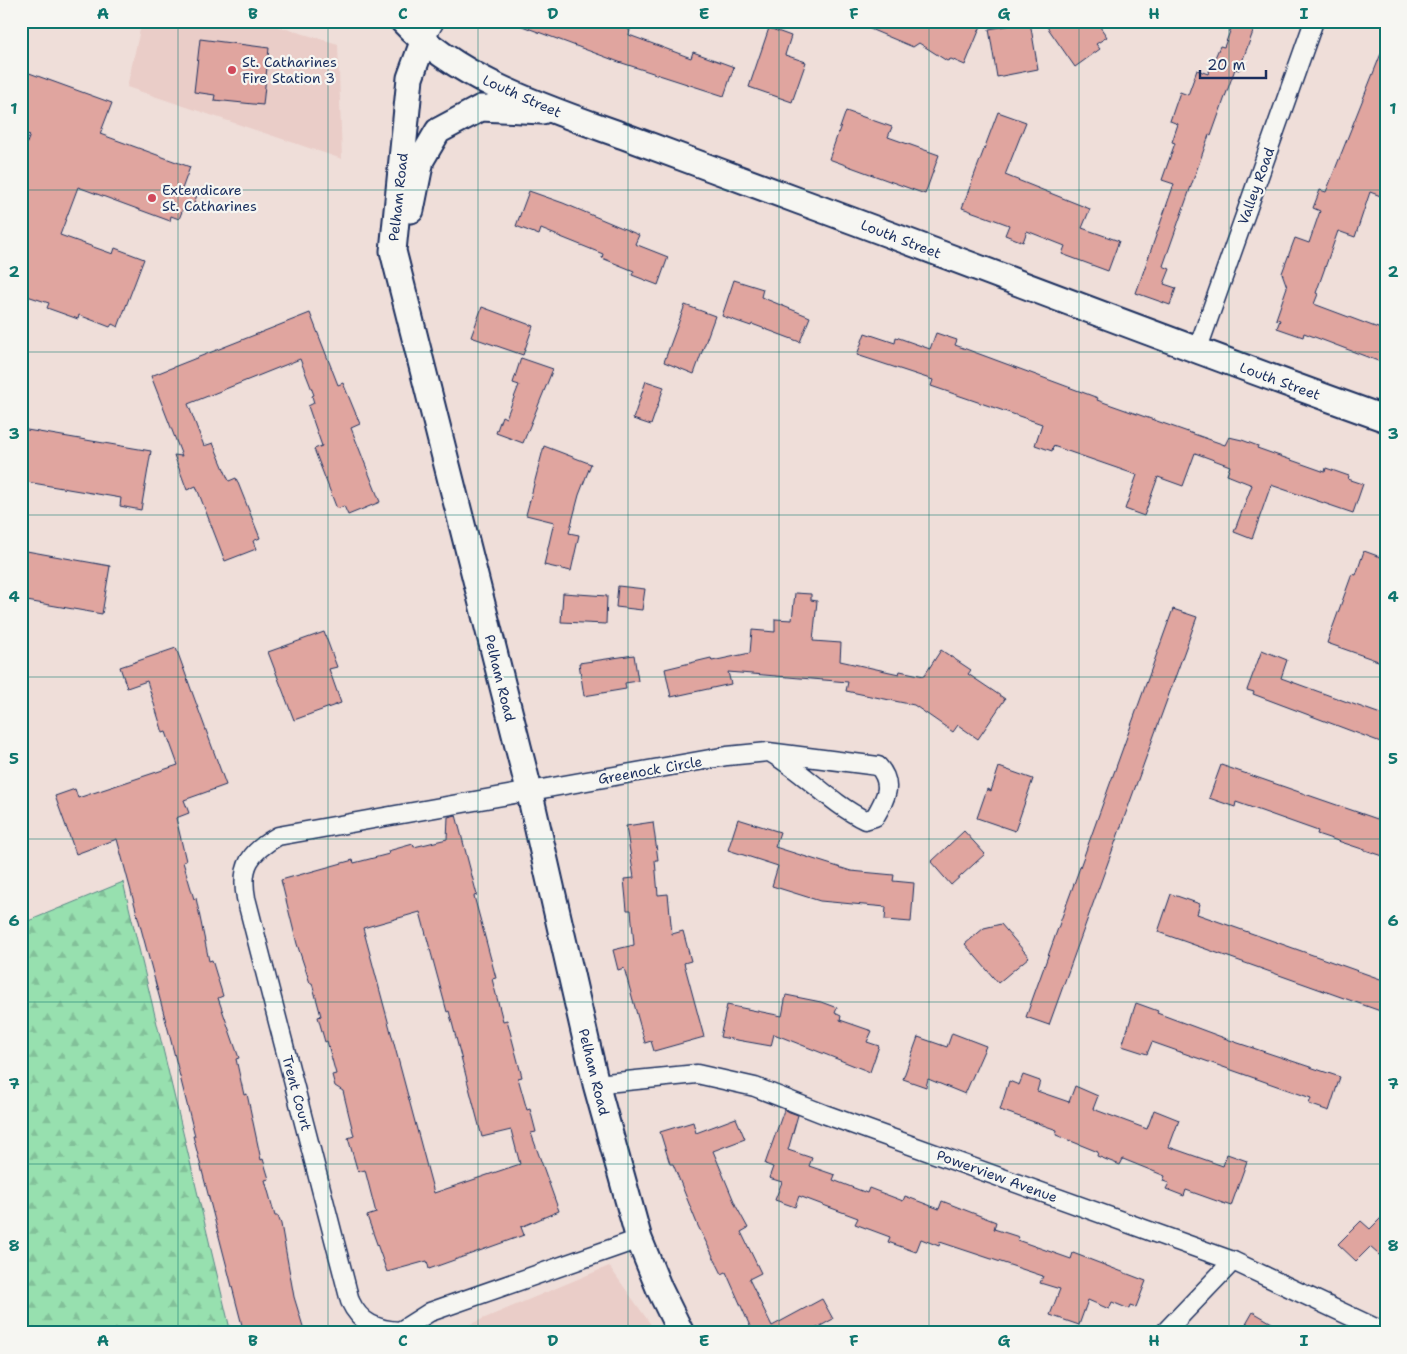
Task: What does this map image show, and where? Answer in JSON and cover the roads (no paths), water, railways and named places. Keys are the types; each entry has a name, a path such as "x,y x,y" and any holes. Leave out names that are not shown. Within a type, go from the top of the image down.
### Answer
{"main road":[{"path":"403,21 429,32"},
{"name":"Louth Street","path":"429,32 470,73 558,112 898,237 1197,351 1386,419"},
{"name":"Pelham Road","path":"429,32 410,78 393,251 529,790 596,1084 639,1239 659,1288 681,1333"},
{"path":"393,251 412,208 421,160 438,131 481,108 558,112"}],"street":[{"name":"Valley Road","path":"1197,351 1314,21"},
{"name":"Greenock Circle","path":"529,790 727,756 771,753 878,766 886,775 888,787 884,803 875,817 865,820 850,813 791,764 771,753"},
{"name":"Trent Court","path":"529,790 278,836 262,846 252,856 244,876 246,898 350,1301 358,1314 368,1324 381,1329 400,1331 430,1312 639,1239"},
{"name":"Powerview Avenue","path":"596,1084 697,1074 755,1087 824,1114 1233,1261 1386,1333"},
{"path":"1164,1333 1233,1261"}],"place":[{"name":"St. Catharines Fire Station 3","path":"232,70"},
{"name":"Extendicare St. Catharines","path":"152,198"}]}
